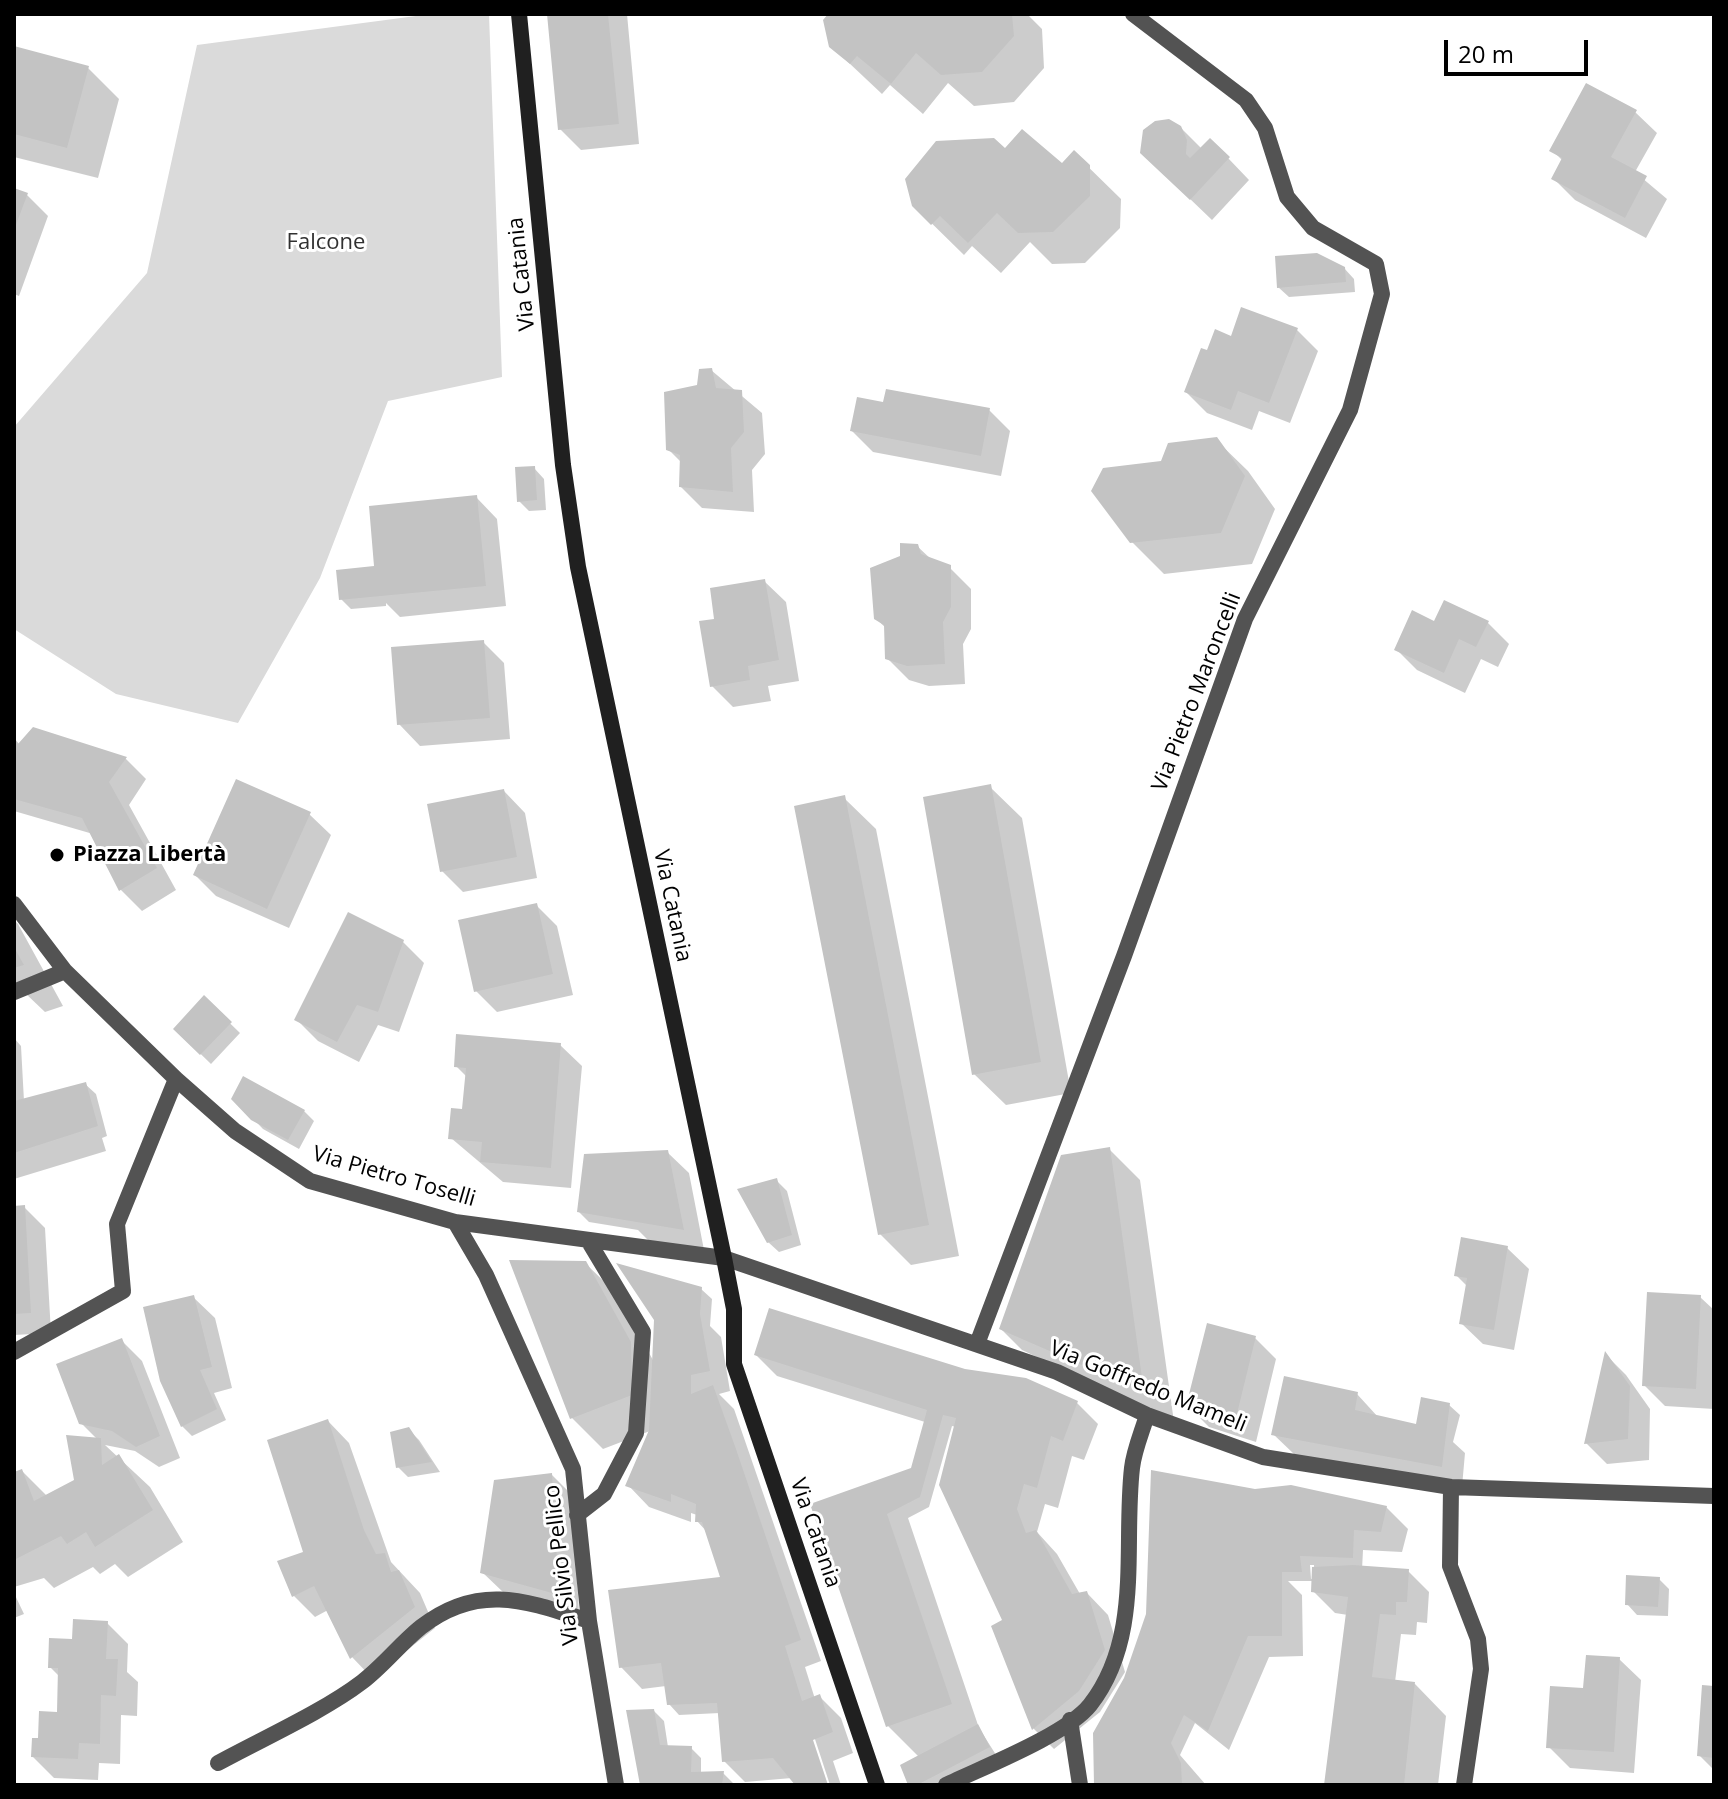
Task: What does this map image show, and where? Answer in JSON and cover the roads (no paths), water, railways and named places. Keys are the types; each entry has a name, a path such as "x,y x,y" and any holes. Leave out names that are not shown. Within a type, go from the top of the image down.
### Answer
{"main road":[{"name":"Via Catania","path":"519,14 563,465 578,567 734,1309 734,1364 877,1785"}],"street":[{"name":"Via Pietro Maroncelli","path":"977,1344 1124,956 1245,619 1350,410 1382,294 1376,264 1313,228 1287,197 1265,128 1246,100 1133,14"},
{"name":"Via Pietro Toselli","path":"14,904 65,971 176,1079 235,1131 310,1181 455,1222 724,1258"},
{"path":"14,992 65,971"},
{"path":"14,1352 123,1291 117,1224 176,1079"},
{"name":"Via Silvio Pellico","path":"455,1222 486,1275 573,1469 589,1621 616,1785"},
{"path":"577,1515 604,1494 636,1433 643,1332 589,1242"},
{"name":"Via Goffredo Mameli","path":"724,1258 1057,1372 1147,1415 1263,1457 1451,1487 1714,1496"},
{"path":"946,1785 1054,1732 1089,1706 1118,1655 1126,1612 1132,1466 1147,1415"},
{"path":"1451,1487 1450,1566 1478,1639 1481,1669 1464,1785"},
{"path":"218,1763 362,1682 422,1626 454,1609 493,1598 521,1599 589,1621"},
{"path":"1070,1720 1080,1785"}],"place":[{"name":"Piazza Libertà","path":"57,855"}],"park label":[{"name":"Falcone","path":"326,243"}]}
